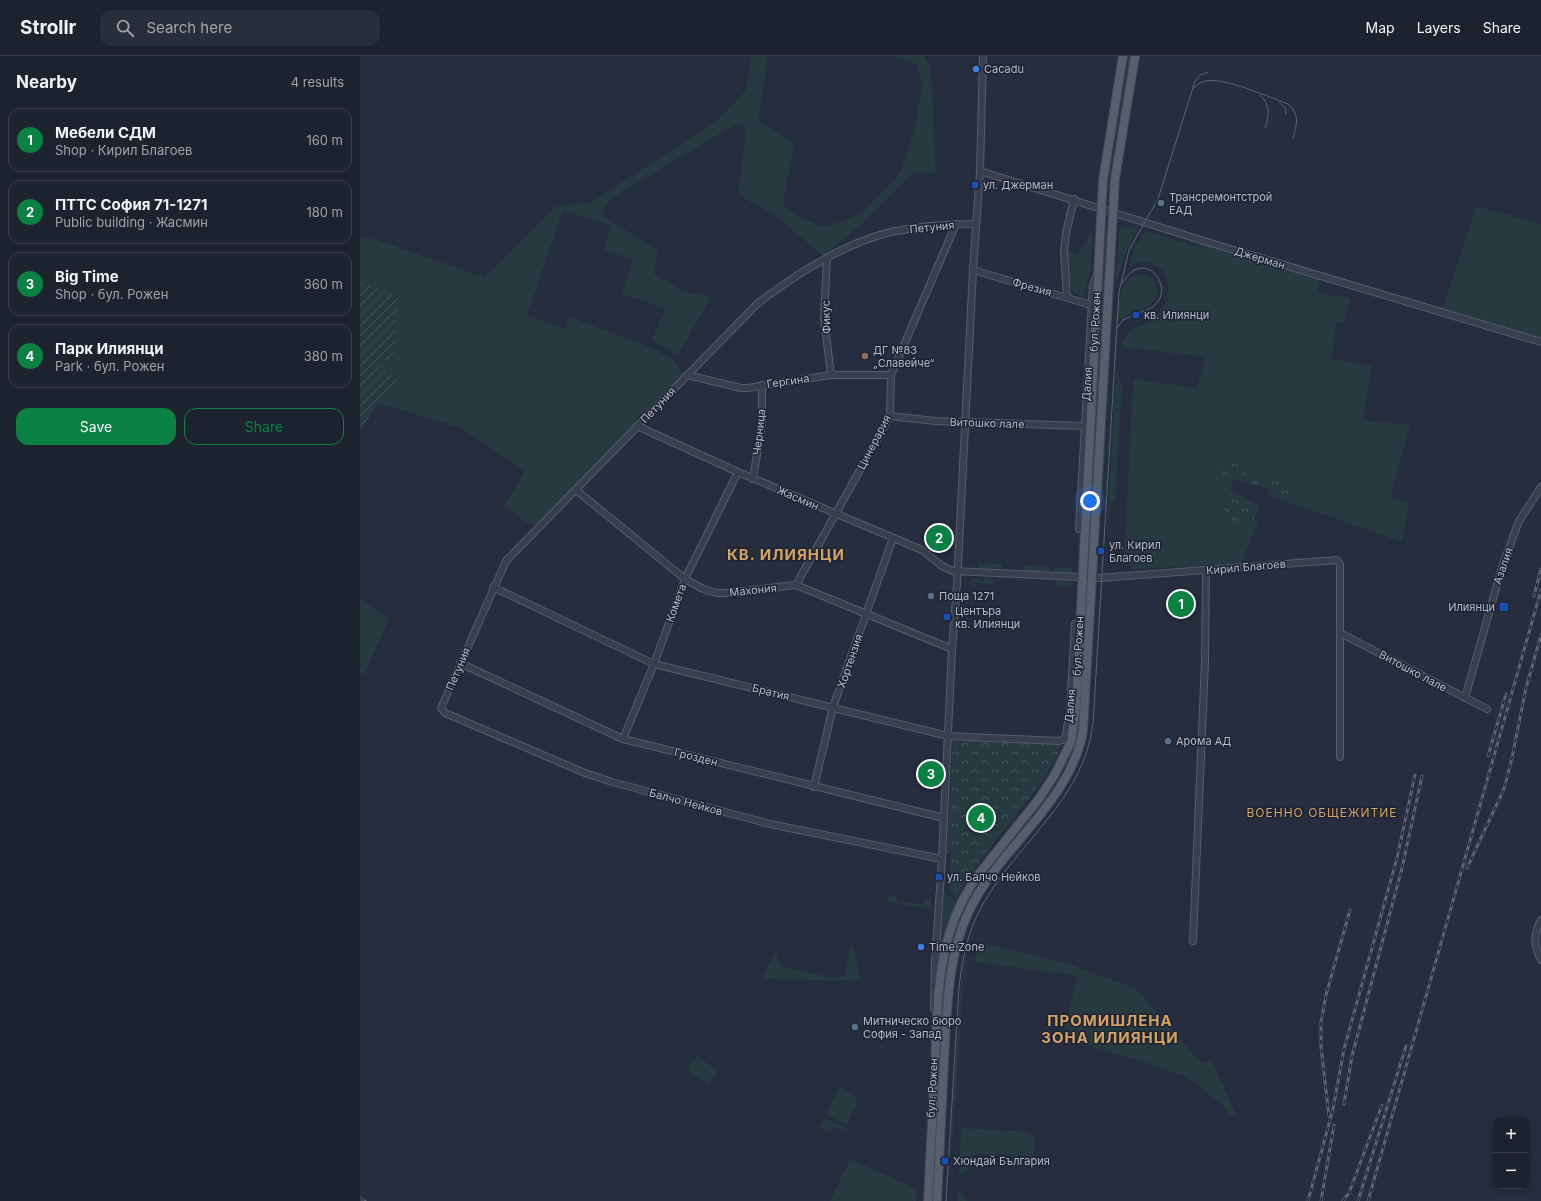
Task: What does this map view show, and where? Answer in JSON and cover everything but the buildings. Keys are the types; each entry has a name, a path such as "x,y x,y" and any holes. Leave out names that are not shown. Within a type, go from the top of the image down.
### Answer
{"main road":[{"name":"бул. Рожен","path":"928,1201 941,968 947,939 957,911 968,889 1048,786 1060,766 1071,742 1075,713 1076,645 1083,578 1084,505 1099,265 1101,208 1106,161 1124,56"},
{"name":"бул. Рожен","path":"937,1201 948,1000 955,951 962,928 980,891 1057,790 1077,754 1082,737 1085,717 1112,212 1117,162 1135,56"}],"street":[{"name":"бул. Рожен","path":"936,1041 934,994 973,270 980,171 983,57"},
{"name":"Джерман","path":"980,171 1541,342"},
{"path":"1067,298 1064,253 1066,233 1074,200"},
{"name":"Цинерария","path":"796,585 890,416 891,375 956,224"},
{"name":"Петуния","path":"442,710 442,706 493,586 508,558 757,304 779,287 827,258 869,240 892,232 933,226 976,224"},
{"name":"Фикус","path":"827,258 824,318 831,375"},
{"name":"Далия","path":"1079,529 1084,505 1085,426 1091,305 1093,286 1099,265"},
{"name":"Фрезия","path":"973,270 1091,305"},
{"name":"Гергина","path":"687,374 741,388 831,375 891,375"},
{"name":"Черница","path":"753,479 762,423 762,385"},
{"name":"Витошко лале","path":"890,416 965,422 1085,426"},
{"name":"Жасмин","path":"637,426 753,479 922,550 948,570 957,571"},
{"name":"Комета","path":"624,739 654,664 685,579 738,472"},
{"name":"Азалия","path":"1464,698 1502,567 1519,521 1541,486"},
{"name":"Махония","path":"576,490 685,579 703,589 717,593 739,592 796,585 952,650"},
{"name":"Хортензия","path":"814,787 833,707 893,538"},
{"name":"Кирил Благоев","path":"957,571 1092,578 1337,560 1340,564 1340,757"},
{"path":"1193,941 1205,662 1206,570"},
{"name":"Братия","path":"493,586 654,664 948,736 1063,741"},
{"name":"Далия","path":"1063,741 1066,736 1070,711 1076,645 1075,624"},
{"name":"Витошко лале","path":"1340,633 1486,708"},
{"name":"Грозден","path":"460,664 624,739 944,818"},
{"name":"Балчо Нейков","path":"442,710 445,713 585,773 612,782 770,824 942,859"},
{"path":"1541,920 1534,938 1536,949 1541,960"}],"green space":[{"path":"751,56 768,56 758,121 794,143 783,204 794,214 822,227 858,215 900,173 915,128 922,83 915,63 893,56 924,56 931,69 936,174 915,172 858,227 823,256 775,215 738,195 746,132 743,126 736,124 609,200 602,215 658,251 654,274 683,291 711,297 678,355 652,340 665,309 622,294 633,260 604,250 611,226 563,210 527,315 565,329 570,317 650,347 673,359 683,375 536,525 529,524 504,506 525,471 461,428 378,403 397,381 374,361 397,296 360,282 360,237 377,240 484,277 555,207 592,202 720,118 746,90"},
{"path":"1128,56 1131,56 1115,148 1110,190 1107,190 1111,153"},
{"path":"1476,206 1541,224 1541,338 1443,308"},
{"path":"1126,226 1138,229 1128,249 1115,285 1119,232 1122,227"},
{"path":"1092,227 1091,269 1083,298 1071,289 1067,249 1077,255 1087,241"},
{"path":"1105,227 1108,227 1090,563 1087,563"},
{"path":"1145,231 1196,246 1206,244 1320,279 1317,293 1350,298 1344,323 1337,322 1331,359 1372,366 1363,420 1410,425 1390,498 1409,503 1402,542 1290,503 1285,477 1270,480 1250,478 1239,466 1215,474 1227,475 1234,479 1230,490 1222,503 1252,523 1259,519 1241,564 1133,569 1124,561 1133,379 1197,388 1206,357 1121,347 1133,329 1147,323 1157,316 1162,309 1167,294 1167,278 1157,267 1144,262 1136,263 1129,267 1135,248"},
{"path":"1141,274 1154,281 1157,293 1155,299 1144,308 1118,321 1121,292 1124,285 1133,276"},
{"path":"360,282 398,296 393,360 374,361 398,381 378,403 360,431"},
{"path":"1109,331 1111,333 1102,510 1100,509"},
{"path":"1116,368 1122,385 1115,502 1110,502 1109,530 1107,530"},
{"path":"1227,459 1239,466 1250,478 1254,479 1259,474 1270,480 1274,477 1285,476 1290,503 1268,495 1269,489 1234,479 1227,475 1215,474 1219,461"},
{"path":"1230,490 1260,506 1252,523 1229,524 1222,503"},
{"path":"979,563 1002,564 1002,569 979,568"},
{"path":"1023,565 1050,567 1050,572 1023,571"},
{"path":"1054,567 1072,568 1072,573 1054,572"},
{"path":"971,578 994,579 993,584 970,583"},
{"path":"1055,581 1071,582 1070,587 1055,586"},
{"path":"1085,591 1089,591 1084,673 1079,729 1072,757 1063,774 1042,806 992,866 981,882 964,914 952,949 936,1173 932,1173 941,1014 945,976 952,938 967,902 980,880 1046,796 1060,774 1071,750 1078,725"},
{"path":"1094,591 1096,591 1089,714 1088,728 1083,750 1068,781 1055,801 986,888 976,906 963,936 956,965 953,994 945,1110 952,984 954,967 962,935 975,904 989,882 1054,799 1068,778 1079,754 1087,729"},
{"path":"360,599 389,619 364,675 360,673"},
{"path":"953,740 1059,744 1061,746 1051,768 981,859 957,897 949,889 951,853 947,853"},
{"path":"944,892 957,903 943,939 936,996 938,962"},
{"path":"889,896 897,896 897,902 924,904 924,899 931,899 931,909 888,902"},
{"path":"973,931 963,983 953,1136 951,1136 961,983 965,957"},
{"path":"979,942 1069,964 1135,988 1202,1064 1212,1060 1236,1115 1227,1115 1227,1109 1189,1078 1150,1064 1063,1038 1077,976 974,962"},
{"path":"852,943 861,981 762,979 778,945 777,959 781,966 832,978 844,976 850,945"},
{"path":"697,1056 718,1071 708,1085 687,1070"},
{"path":"839,1087 851,1093 857,1099 856,1106 847,1125 826,1115"},
{"path":"824,1118 846,1128 844,1131 834,1126 830,1133 819,1128"},
{"path":"961,1128 1029,1132 1035,1139 1033,1157 1001,1155 1001,1153 996,1153 995,1155 975,1154 968,1170 959,1175"},
{"path":"850,1159 917,1189 916,1201 830,1201"},
{"path":"958,1192 965,1196 967,1201 957,1201"}],"tram line":[{"path":"946,1201 959,988 964,955 973,924 983,904 997,882 1063,798 1077,775 1087,751 1093,724 1119,292 1129,250 1158,199 1195,81 1200,75 1208,72"},
{"path":"1193,89 1202,82 1206,81 1224,82 1247,88 1288,104 1296,116 1296,128 1293,138"},
{"path":"1260,95 1264,99 1268,111 1265,128"},
{"path":"1279,102 1286,109 1286,114"},
{"path":"1122,284 1132,271 1142,268 1148,269 1158,278 1161,285 1160,299 1155,305 1138,314"},
{"path":"1117,328 1123,320 1143,311"}],"railway":[{"path":"1534,596 1541,569"},
{"path":"1368,1201 1541,590"},
{"path":"1467,868 1504,789 1512,758 1526,688 1541,635"},
{"path":"1488,756 1506,694"},
{"path":"1308,1201 1333,1109 1344,1049 1397,858 1415,775"},
{"path":"1344,1104 1352,1056 1402,868 1422,776"},
{"path":"1329,1116 1321,1047 1321,1022 1326,995 1350,910"},
{"path":"1358,1201 1406,1046"},
{"path":"1343,1201 1349,1193 1382,1105"},
{"path":"1321,1201 1334,1125"},
{"path":"360,1198 365,1201"}],"place":[{"name":"Cacadu","path":"976,69"},
{"name":"ул. Джерман","path":"975,185"},
{"name":"Трансремонтстрой ЕАД","path":"1161,203"},
{"name":"кв. Илиянци","path":"1136,315"},
{"name":"ДГ №83 „Славейче“","path":"865,356"},
{"name":"ПТТС София 71-1271","path":"939,538"},
{"name":"ул. Кирил Благоев","path":"1101,551"},
{"name":"Поща 1271","path":"931,596"},
{"name":"Мебели СДМ","path":"1181,604"},
{"name":"Илиянци","path":"1504,607"},
{"name":"Центъра кв. Илиянци","path":"947,617"},
{"name":"Арома АД","path":"1168,741"},
{"name":"Big Time","path":"931,774"},
{"name":"Парк Илиянци","path":"981,818"},
{"name":"ул. Балчо Нейков","path":"939,877"},
{"name":"Time Zone","path":"921,947"},
{"name":"Митническо бюро София - Запад","path":"855,1027"},
{"name":"Хюндай България","path":"945,1161"}],"district":[{"name":"КВ. ИЛИЯНЦИ","path":"786,555"},
{"name":"ВОЕННО ОБЩЕЖИТИЕ","path":"1322,813"},
{"name":"ПРОМИШЛЕНА ЗОНА ИЛИЯНЦИ","path":"1110,1030"}]}
